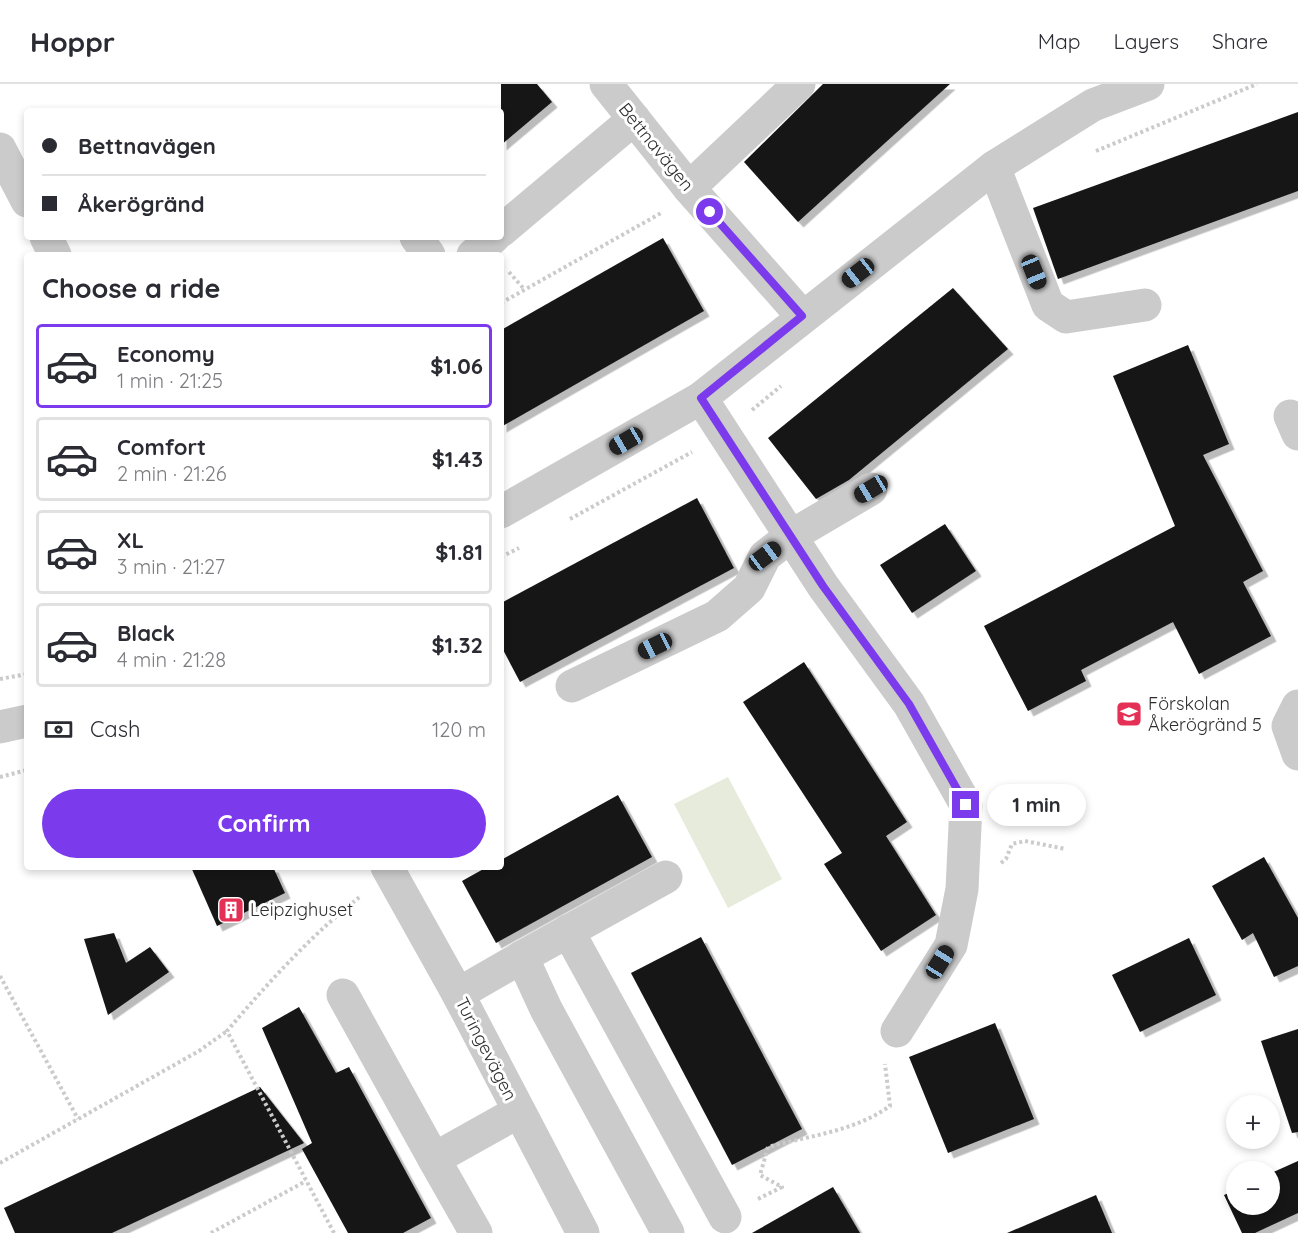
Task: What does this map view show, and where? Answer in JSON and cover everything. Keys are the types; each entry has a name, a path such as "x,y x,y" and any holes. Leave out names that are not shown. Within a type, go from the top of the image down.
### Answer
{"street":[{"name":"Bettnavägen","path":"606,84 692,192 802,316"},
{"path":"692,192 799,84"},
{"path":"504,511 701,398 994,166 1093,105 1148,84"},
{"path":"504,228 634,118"},
{"path":"0,149 24,196"},
{"path":"994,166 1048,305 1066,317 1145,305"},
{"path":"0,209 24,203"},
{"path":"476,252 490,240"},
{"path":"701,398 791,536 909,704 966,805 962,889 951,945 897,1031"},
{"path":"572,686 717,616 749,588 765,556 791,536 871,489"},
{"path":"1298,706 1288,726 1298,754"},
{"path":"0,727 24,722"},
{"name":"Turingevägen","path":"388,870 458,994 583,1233"},
{"path":"458,994 666,877"},
{"path":"568,931 725,1216"},
{"path":"522,957 546,1009 669,1233"},
{"path":"343,995 476,1233"},
{"path":"434,1159 518,1112"}],"path":[{"path":"1092,152 1257,84"},
{"path":"504,301 692,192"},
{"path":"508,271 524,289"},
{"path":"562,524 724,434 788,380"},
{"path":"504,556 521,546"},
{"path":"0,679 24,675"},
{"path":"0,777 24,771"},
{"path":"1025,842 1066,849"},
{"path":"0,1163 199,1051 227,1031 269,981 388,870"},
{"path":"0,976 78,1119"},
{"path":"227,1031 334,1233"},
{"path":"768,1147 811,1135 839,1131 871,1119 890,1106"},
{"path":"211,1233 306,1181"}],"green space":[{"path":"728,777 782,879 728,908 674,804"}],"building":[{"path":"501,84 537,84 552,102 504,142 504,108 501,108"},
{"path":"823,84 950,84 798,222 744,162"},
{"path":"1298,112 1298,191 1058,279 1033,208"},
{"path":"663,238 704,311 504,425 504,328"},
{"path":"953,288 1008,349 849,480 816,499 768,438"},
{"path":"1188,345 1229,444 1203,455 1263,571 1243,582 1271,636 1199,674 1173,622 1081,670 1086,681 1028,711 984,626 1175,526 1113,376"},
{"path":"697,498 734,568 520,682 504,652 504,601"},
{"path":"945,524 976,571 912,613 880,565"},
{"path":"804,662 907,822 886,836 936,915 881,951 824,864 842,853 743,702"},
{"path":"618,795 652,857 496,943 462,881 482,870 504,870 504,858"},
{"path":"1264,857 1298,918 1298,966 1274,977 1253,933 1242,940 1212,886"},
{"name":"Leipzighuset","path":"192,870 274,870 285,893 217,926"},
{"path":"114,933 126,963 150,947 169,972 108,1015 84,939"},
{"path":"701,937 802,1129 732,1165 631,973"},
{"path":"1189,938 1216,995 1140,1032 1112,975"},
{"path":"299,1007 336,1073 349,1067 431,1218 403,1233 348,1233 302,1149 312,1143 262,1028"},
{"path":"995,1023 1034,1119 948,1153 909,1057"},
{"path":"1298,1029 1298,1132 1292,1133 1261,1041"},
{"path":"260,1087 304,1143 112,1233 15,1233 4,1208"},
{"path":"1298,1161 1298,1213 1255,1233 1242,1233 1233,1215 1280,1215 1280,1169"},
{"path":"833,1187 860,1233 752,1233"},
{"path":"1096,1195 1112,1233 1007,1233"}],"place":[{"name":"Förskolan Åkerögränd 5","path":"1129,714"},
{"name":"Leipzighuset","path":"231,910"}],"route":[{"path":"710,212 802,316 701,398 823,586 909,704 966,805"}]}
